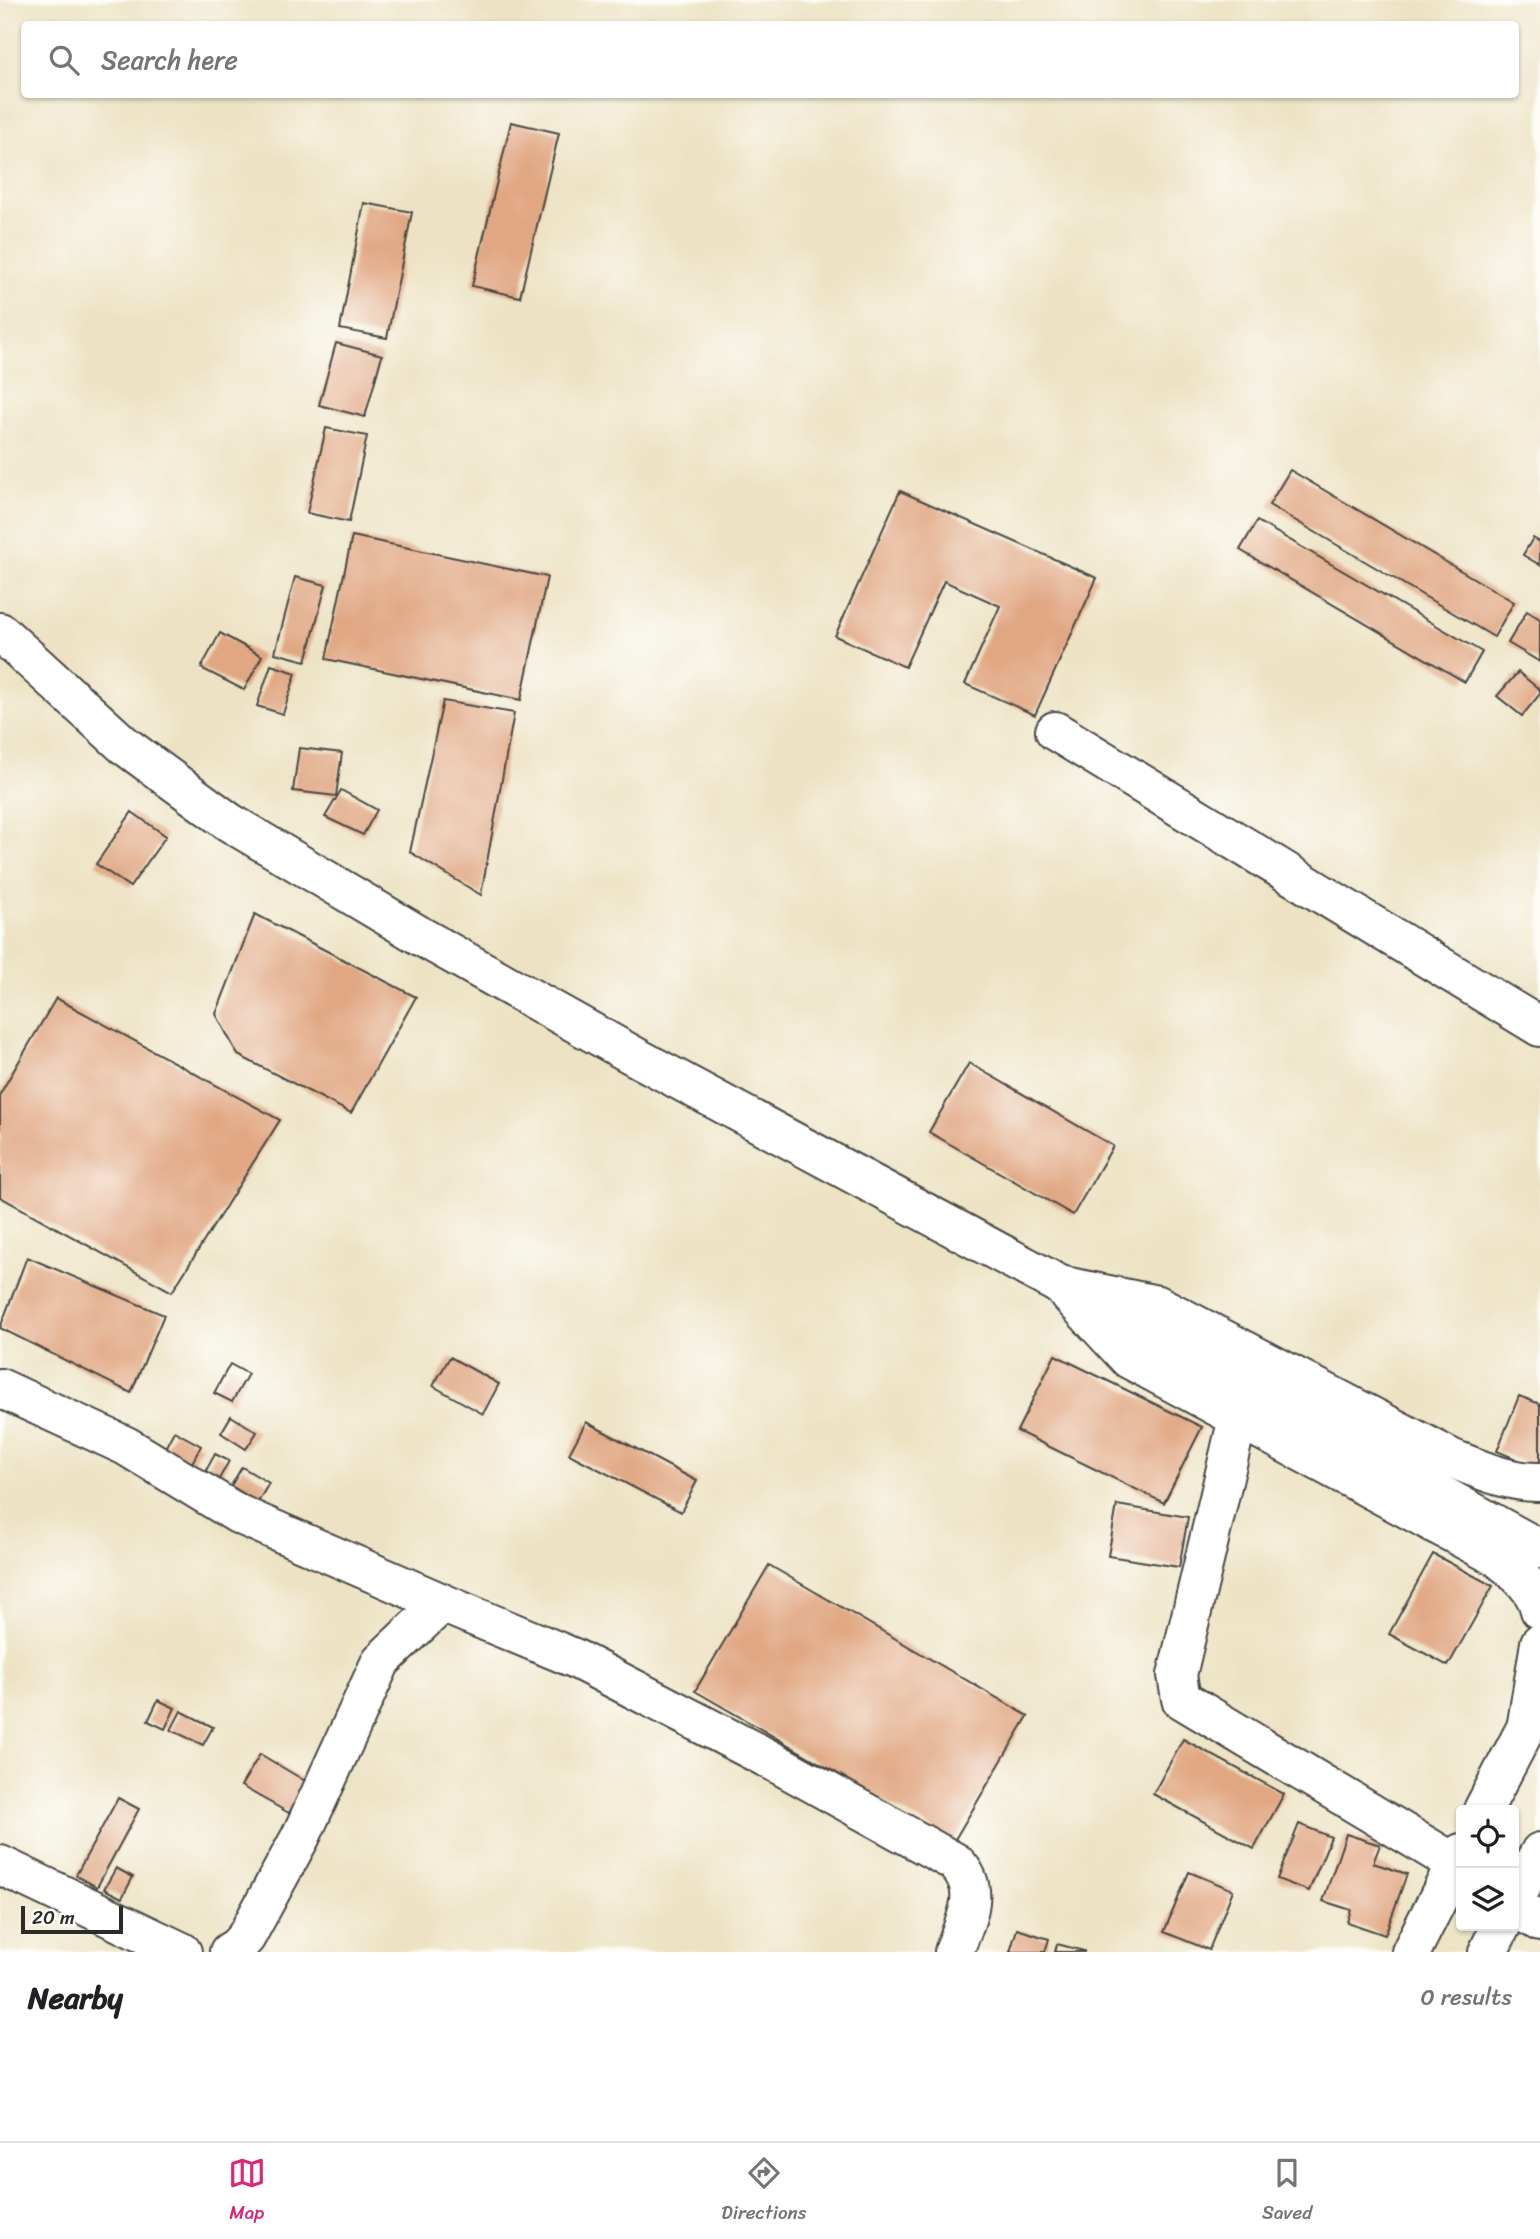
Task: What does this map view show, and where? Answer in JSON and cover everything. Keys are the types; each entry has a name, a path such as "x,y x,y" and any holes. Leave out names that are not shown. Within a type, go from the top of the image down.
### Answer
{"main road":[{"path":"0,632 124,745 229,822 422,937 624,1050 1060,1285 1540,1549"},
{"path":"1055,731 1540,1027"},
{"path":"1060,1285 1129,1359 1497,1557 1522,1579 1537,1598 1540,1610"},
{"path":"1060,1285 1158,1305 1453,1459 1494,1475 1540,1482"},
{"path":"0,1388 126,1446 238,1514 574,1658 769,1759 955,1862 965,1871 970,1881 972,1896 954,1952"},
{"path":"1238,1418 1177,1675 1181,1699 1456,1858"},
{"path":"229,1952 246,1937 301,1836 381,1661 442,1603"},
{"path":"1486,1805 1534,1712 1540,1643"},
{"path":"1519,1894 1540,1852"},
{"path":"1411,1952 1456,1863"},
{"path":"0,1865 182,1952"},
{"path":"1519,1898 1540,1872"},
{"path":"1519,1907 1540,1922"},
{"path":"1488,1952 1498,1931"}],"building":[{"path":"511,122 559,133 520,297 472,286"},
{"path":"364,203 412,212 387,338 340,329"},
{"path":"336,343 382,355 365,417 319,405"},
{"path":"326,428 367,436 349,522 307,513"},
{"path":"1290,470 1514,602 1494,637 1269,505"},
{"path":"900,491 1097,578 1035,715 965,684 1000,606 944,581 905,667 835,636"},
{"path":"1257,521 1482,652 1465,682 1240,550"},
{"path":"352,536 547,577 521,700 326,659"},
{"path":"1533,538 1540,542 1540,565 1523,555"},
{"path":"295,577 326,585 306,661 275,653"},
{"path":"1527,611 1540,619 1540,662 1508,643"},
{"path":"220,633 262,656 244,690 201,668"},
{"path":"271,665 296,673 283,714 257,706"},
{"path":"1518,672 1540,690 1540,694 1522,716 1497,696"},
{"path":"443,701 514,713 481,895 410,852"},
{"path":"299,748 342,753 336,796 293,791"},
{"path":"341,790 377,810 363,835 325,817"},
{"path":"132,812 166,836 130,887 96,864"},
{"path":"255,914 416,997 351,1113 238,1055 216,1014"},
{"path":"56,998 280,1120 172,1292 0,1197 0,1094"},
{"path":"969,1063 1113,1146 1073,1215 929,1132"},
{"path":"27,1257 164,1315 131,1393 0,1328"},
{"path":"1055,1355 1202,1427 1164,1503 1017,1431"},
{"path":"450,1357 499,1384 483,1414 433,1386"},
{"path":"230,1364 248,1374 232,1402 214,1393"},
{"path":"1519,1396 1540,1404 1540,1469 1497,1451"},
{"path":"231,1416 257,1432 246,1449 221,1433"},
{"path":"586,1422 697,1481 681,1512 569,1454"},
{"path":"174,1431 201,1446 191,1465 164,1450"},
{"path":"215,1454 229,1461 218,1481 204,1474"},
{"path":"242,1467 269,1483 258,1502 231,1486"},
{"path":"1117,1505 1188,1517 1179,1567 1108,1556"},
{"path":"1433,1554 1493,1586 1448,1666 1389,1634"},
{"path":"769,1565 1028,1716 954,1841 695,1691"},
{"path":"158,1700 175,1708 165,1729 148,1721"},
{"path":"181,1711 213,1727 203,1745 171,1730"},
{"path":"1183,1739 1284,1794 1254,1849 1153,1794"},
{"path":"260,1754 307,1782 289,1813 241,1786"},
{"path":"118,1798 139,1809 97,1887 76,1875"},
{"path":"1299,1824 1331,1837 1309,1891 1277,1879"},
{"path":"1346,1834 1380,1845 1373,1863 1407,1874 1385,1935 1347,1922 1351,1910 1323,1901"},
{"path":"116,1868 133,1877 122,1898 104,1889"},
{"path":"1189,1872 1233,1890 1209,1950 1164,1932"},
{"path":"1017,1929 1049,1939 1045,1952 1010,1952"},
{"path":"1057,1944 1084,1951 1084,1952 1055,1952"}]}
